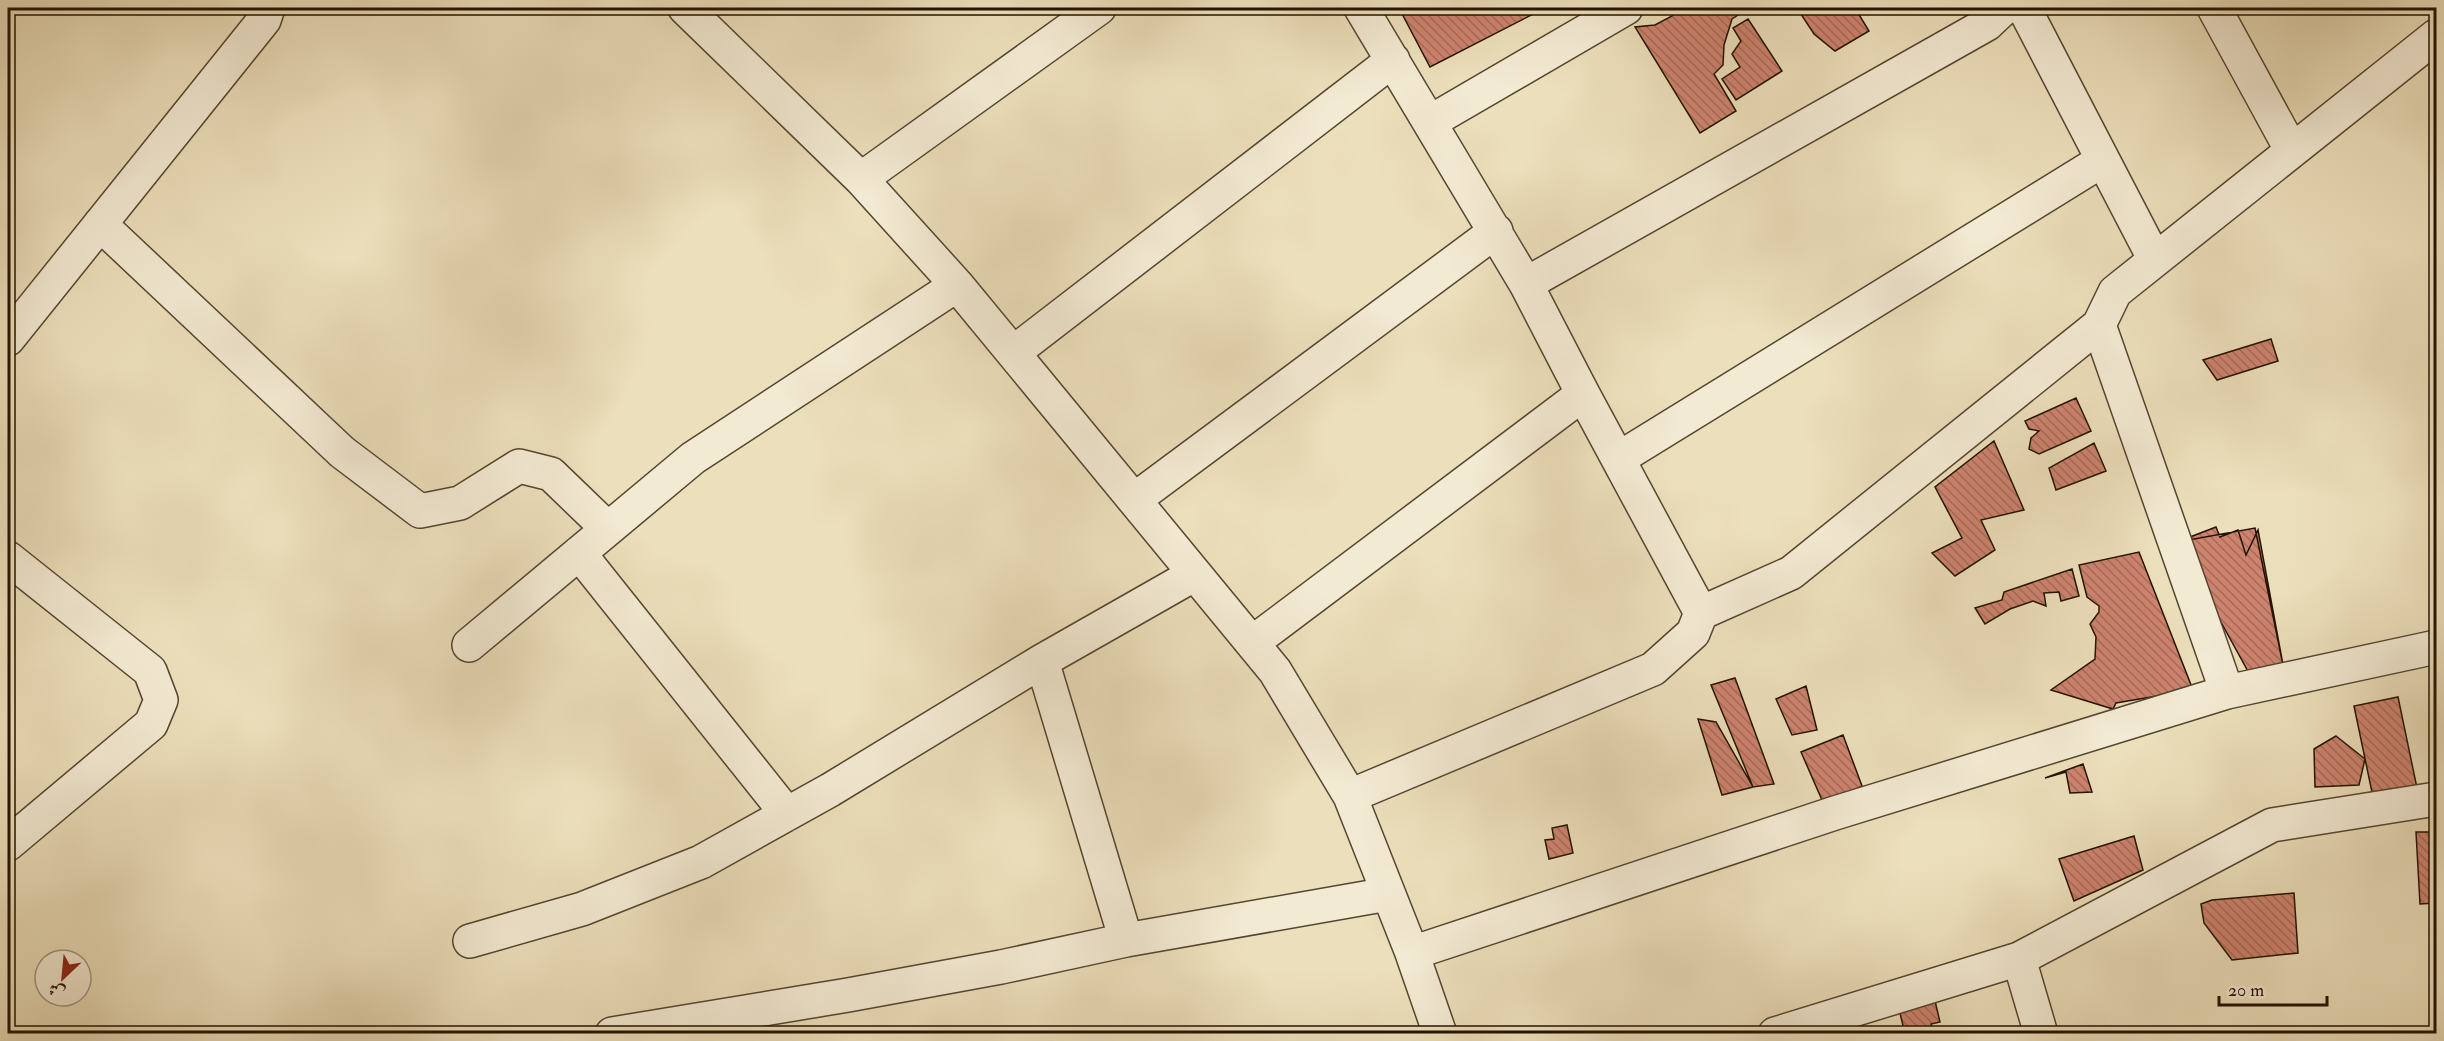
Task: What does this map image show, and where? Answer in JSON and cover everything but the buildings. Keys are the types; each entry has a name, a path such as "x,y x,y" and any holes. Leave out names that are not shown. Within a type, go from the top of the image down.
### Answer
{"street":[{"path":"8,339 264,20 268,8"},
{"path":"861,179 1099,8"},
{"path":"1361,8 1526,284 1582,394 1701,613"},
{"path":"1430,122 1626,8"},
{"path":"1526,284 1987,24 2004,8"},
{"path":"2024,8 2155,260"},
{"path":"2214,8 2292,151"},
{"path":"689,9 861,179 957,285 1275,671 1350,795 1412,954 1440,1034"},
{"path":"1350,795 1653,669 1693,633 1701,613 1791,573 2099,326 2115,292 2436,36"},
{"path":"1013,353 1393,60"},
{"path":"1618,459 2103,160"},
{"path":"100,224 342,452 420,511 460,503 519,466 551,474 608,529"},
{"path":"1134,500 1496,231"},
{"path":"469,645 693,458 957,285"},
{"path":"2099,326 2227,692"},
{"path":"1252,643 1582,394"},
{"path":"579,553 787,814"},
{"path":"8,558 150,670 162,700 151,724 8,844"},
{"path":"470,941 582,909 700,862 787,814 1042,661 1195,574"},
{"path":"1412,954 1834,813 2227,692 2436,647"},
{"path":"1042,661 1126,940"},
{"path":"1775,1034 2019,959 2272,825 2436,800"},
{"path":"612,1034 860,993 1001,967 1126,940 1388,894"},
{"path":"2019,959 2041,1034"}]}
